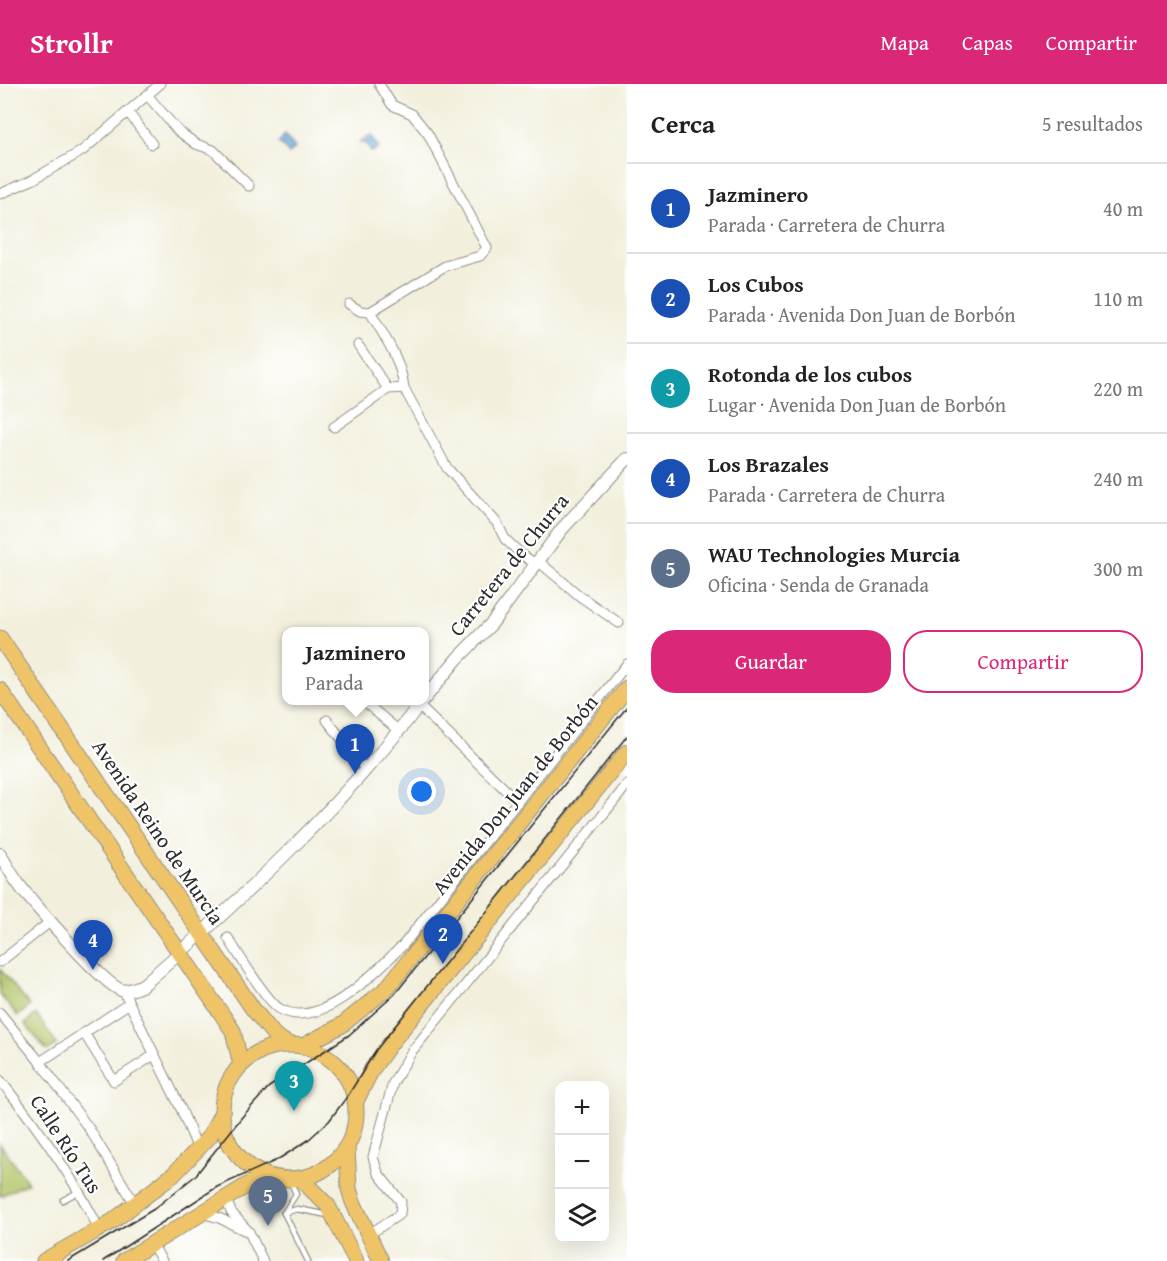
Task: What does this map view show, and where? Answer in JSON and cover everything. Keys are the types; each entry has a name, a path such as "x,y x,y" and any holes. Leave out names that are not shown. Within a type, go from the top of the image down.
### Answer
{"main road":[{"name":"Avenida Reino de Murcia","path":"0,638 264,1024 275,1036 295,1045"},
{"name":"Avenida Don Juan de Borbón","path":"295,1045 342,1025 386,989 627,688"},
{"path":"0,690 233,1031 241,1065"},
{"path":"356,1101 372,1069 390,1044 627,752"},
{"path":"44,1261 99,1230 173,1175 210,1136 222,1112 227,1086 241,1065 257,1053 276,1046 295,1045 321,1053 338,1065 350,1082 356,1101 357,1117 354,1132 347,1147 329,1167 317,1174 295,1180 264,1175 246,1164 233,1150 225,1131 222,1112"},
{"path":"347,1147 349,1189 352,1202 381,1261"},
{"path":"124,1261 264,1175"},
{"path":"295,1180 328,1206 356,1261"}],"street":[{"path":"0,194 32,180 82,152 160,84"},
{"path":"349,304 360,311 370,312 445,266 480,256 487,248 428,134 412,114 392,105 379,84"},
{"path":"148,96 177,130 196,144 213,150 249,186"},
{"path":"128,112 152,144"},
{"path":"370,312 397,359 404,388 447,468 497,523 505,539 522,555 537,562 581,597 619,623"},
{"path":"358,345 388,388"},
{"path":"334,427 388,388 404,388"},
{"name":"Carretera de Churra","path":"429,693 492,622 562,529 627,459"},
{"path":"228,938 263,990 279,1008 294,1013 313,1013 338,1001 361,985 404,944 627,664"},
{"path":"368,705 399,731"},
{"name":"Carretera de Churra","path":"123,990 143,985 202,934 273,867 366,770 420,705"},
{"path":"425,705 518,802"},
{"path":"327,720 366,770"},
{"path":"368,1235 400,1214 401,1202 378,1173 373,1157 393,1083 419,1042 627,785"},
{"path":"0,854 21,888 108,981 123,990 182,1109 198,1149"},
{"path":"0,962 51,921"},
{"path":"40,1062 128,1004"},
{"path":"0,1013 40,1062 90,1130 135,1204"},
{"path":"84,1033 114,1081 154,1055"},
{"name":"Calle Río Tus","path":"0,1080 37,1129 78,1192 99,1230"},
{"path":"225,1199 231,1212 249,1233 263,1261"},
{"path":"200,1213 219,1218 249,1233"},
{"path":"152,1244 162,1261"}],"lane":[{"path":"284,1213 296,1194 295,1180"},
{"path":"63,1200 78,1192"},
{"path":"284,1213 297,1209 334,1217"},
{"path":"284,1213 308,1261"}],"green space":[{"path":"0,969 30,1006 18,1016 0,995"},
{"path":"36,1014 57,1044 47,1051 25,1024"},
{"path":"0,1144 28,1183 0,1196"}],"water":[{"path":"285,135 295,148 289,154 278,143"},
{"path":"371,135 379,148 371,152 366,143 360,142"}],"tram line":[{"path":"68,1261 154,1209 195,1176 269,1087 349,1035 394,995 627,707"},
{"path":"103,1261 217,1187 277,1160 307,1141 329,1121 376,1050 627,736"}],"place":[{"name":"Jazminero","path":"355,774"},
{"name":"Los Cubos","path":"443,964"},
{"name":"Los Brazales","path":"93,970"},
{"name":"Rotonda de los cubos","path":"294,1111"},
{"name":"WAU Technologies Murcia","path":"268,1226"}]}
